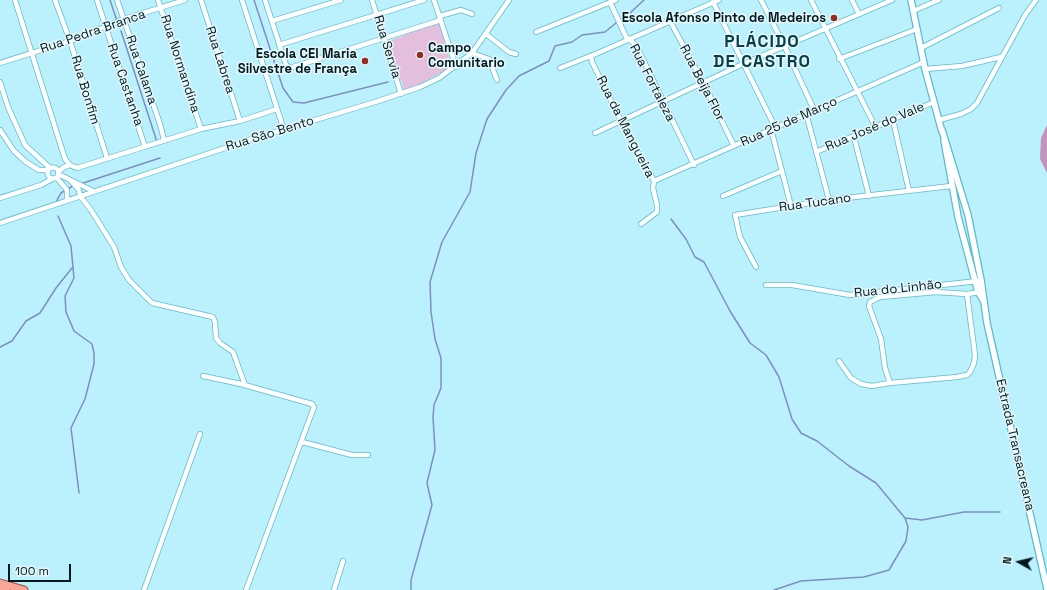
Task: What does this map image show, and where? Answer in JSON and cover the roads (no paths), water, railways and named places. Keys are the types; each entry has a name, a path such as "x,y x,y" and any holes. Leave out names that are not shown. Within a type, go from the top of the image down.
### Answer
{"main road":[{"path":"0,583 24,590"},
{"path":"0,588 6,590"}],"street":[{"path":"15,0 65,159 70,165 77,168 201,129 240,121 277,109"},
{"name":"Rua Bonfim","path":"55,0 70,41 107,158"},
{"name":"Rua Castanha","path":"97,0 145,147"},
{"name":"Rua Calama","path":"117,0 160,124 164,140"},
{"name":"Rua Normandina","path":"158,0 201,129"},
{"name":"Rua Pedra Branca","path":"0,63 70,41 124,19 161,9 185,0"},
{"name":"Rua Labrea","path":"201,0 240,121"},
{"path":"242,0 284,130"},
{"path":"265,0 279,45 288,67 293,68 384,39 461,10 472,14"},
{"path":"272,22 341,0"},
{"name":"Rua Servia","path":"372,0 401,94"},
{"path":"279,45 424,0"},
{"path":"434,0 456,67"},
{"name":"Rua São Bento","path":"0,223 247,140 401,94 439,78 456,67 472,53 509,0"},
{"path":"536,32 616,0"},
{"path":"560,68 630,40 719,0"},
{"path":"761,0 785,47 814,110"},
{"path":"811,0 839,59 876,128"},
{"path":"852,0 859,14"},
{"path":"595,133 704,84 743,64 892,0"},
{"name":"Estrada Transacreana","path":"911,0 925,69 940,120 956,210 978,281"},
{"path":"913,11 939,0"},
{"path":"940,120 961,114 971,109 977,103 1025,15 1036,0"},
{"name":"Rua Fortaleza","path":"610,2 626,37 636,45 662,102 694,165"},
{"path":"713,2 773,128 791,206"},
{"path":"921,48 999,8"},
{"name":"Rua Beija Flor","path":"670,21 704,84 734,146"},
{"path":"839,59 917,29"},
{"path":"486,34 509,52 516,54"},
{"path":"472,53 489,59 497,80"},
{"name":"Rua da Mangueira","path":"593,55 591,61 654,182 653,188 657,212 641,224"},
{"path":"925,69 962,66 1001,57"},
{"name":"Rua 25 de Março","path":"654,182 806,113 924,62"},
{"path":"0,82 8,107 25,145 48,171 56,174 67,190 67,200"},
{"name":"Rua José do Vale","path":"816,152 876,128 934,102"},
{"path":"806,113 829,200"},
{"path":"893,120 909,191"},
{"path":"0,130 14,151 26,162 39,170 56,174 93,191"},
{"name":"Estrada Transacreana","path":"942,130 968,215 980,292 1047,589"},
{"path":"854,136 869,196"},
{"path":"56,174 65,159"},
{"path":"0,198 41,185 64,167 70,165"},
{"path":"41,185 48,171"},
{"path":"723,196 782,171"},
{"path":"71,181 79,190 80,196 91,210 114,247 121,267 129,280 152,303 213,317 215,322 216,338 220,344 233,352 245,385"},
{"name":"Rua Tucano","path":"756,267 740,237 735,215 829,200 951,186"},
{"path":"956,210 966,207"},
{"path":"958,217 968,215"},
{"name":"Rua do Linhão","path":"766,285 792,285 850,295 978,281"},
{"path":"890,383 885,368 881,339 869,306 870,302 880,297 936,292 967,294 980,292"},
{"path":"840,361 851,378 860,384 872,386 967,375 974,363 975,355 967,294"},
{"path":"203,376 245,385 312,404 314,407 246,590"},
{"path":"144,590 200,434"},
{"path":"302,442 352,455 368,455"},
{"path":"334,590 343,561"}],"waterway":[{"path":"110,0 118,24"},
{"path":"254,0 283,88 293,102 304,103 388,82"},
{"path":"625,22 629,19 631,12 644,0"},
{"path":"411,590 411,580 432,505 427,483 435,450 433,417 434,405 441,388 441,358 435,339 431,312 430,282 442,242 470,192 476,153 487,119 506,90 519,76 549,61 555,46 572,42 582,35 605,32 616,23"},
{"path":"121,31 157,142"},
{"path":"80,184 160,158"},
{"path":"56,202 61,193 73,186"},
{"path":"58,216 71,246 74,278 65,296 66,312 74,331 92,344 94,353 94,364 85,399 71,428 79,493"},
{"path":"671,219 686,239 695,257 704,262 730,311 750,343 766,355 779,377 792,419 801,433 817,441 849,466 876,483 905,518 908,527 906,541 889,570 864,577 801,581 774,590"},
{"path":"0,347 12,341 26,321 40,313 56,288 72,268"},
{"path":"905,518 922,520 964,512 1000,512"}],"place":[{"name":"Escola Afonso Pinto de Medeiros","path":"834,18"},
{"name":"Campo Comunitario","path":"420,55"},
{"name":"Escola CEI Maria Silvestre de França","path":"365,61"}],"district":[{"name":"PLÁCIDO DE CASTRO","path":"762,52"}]}
